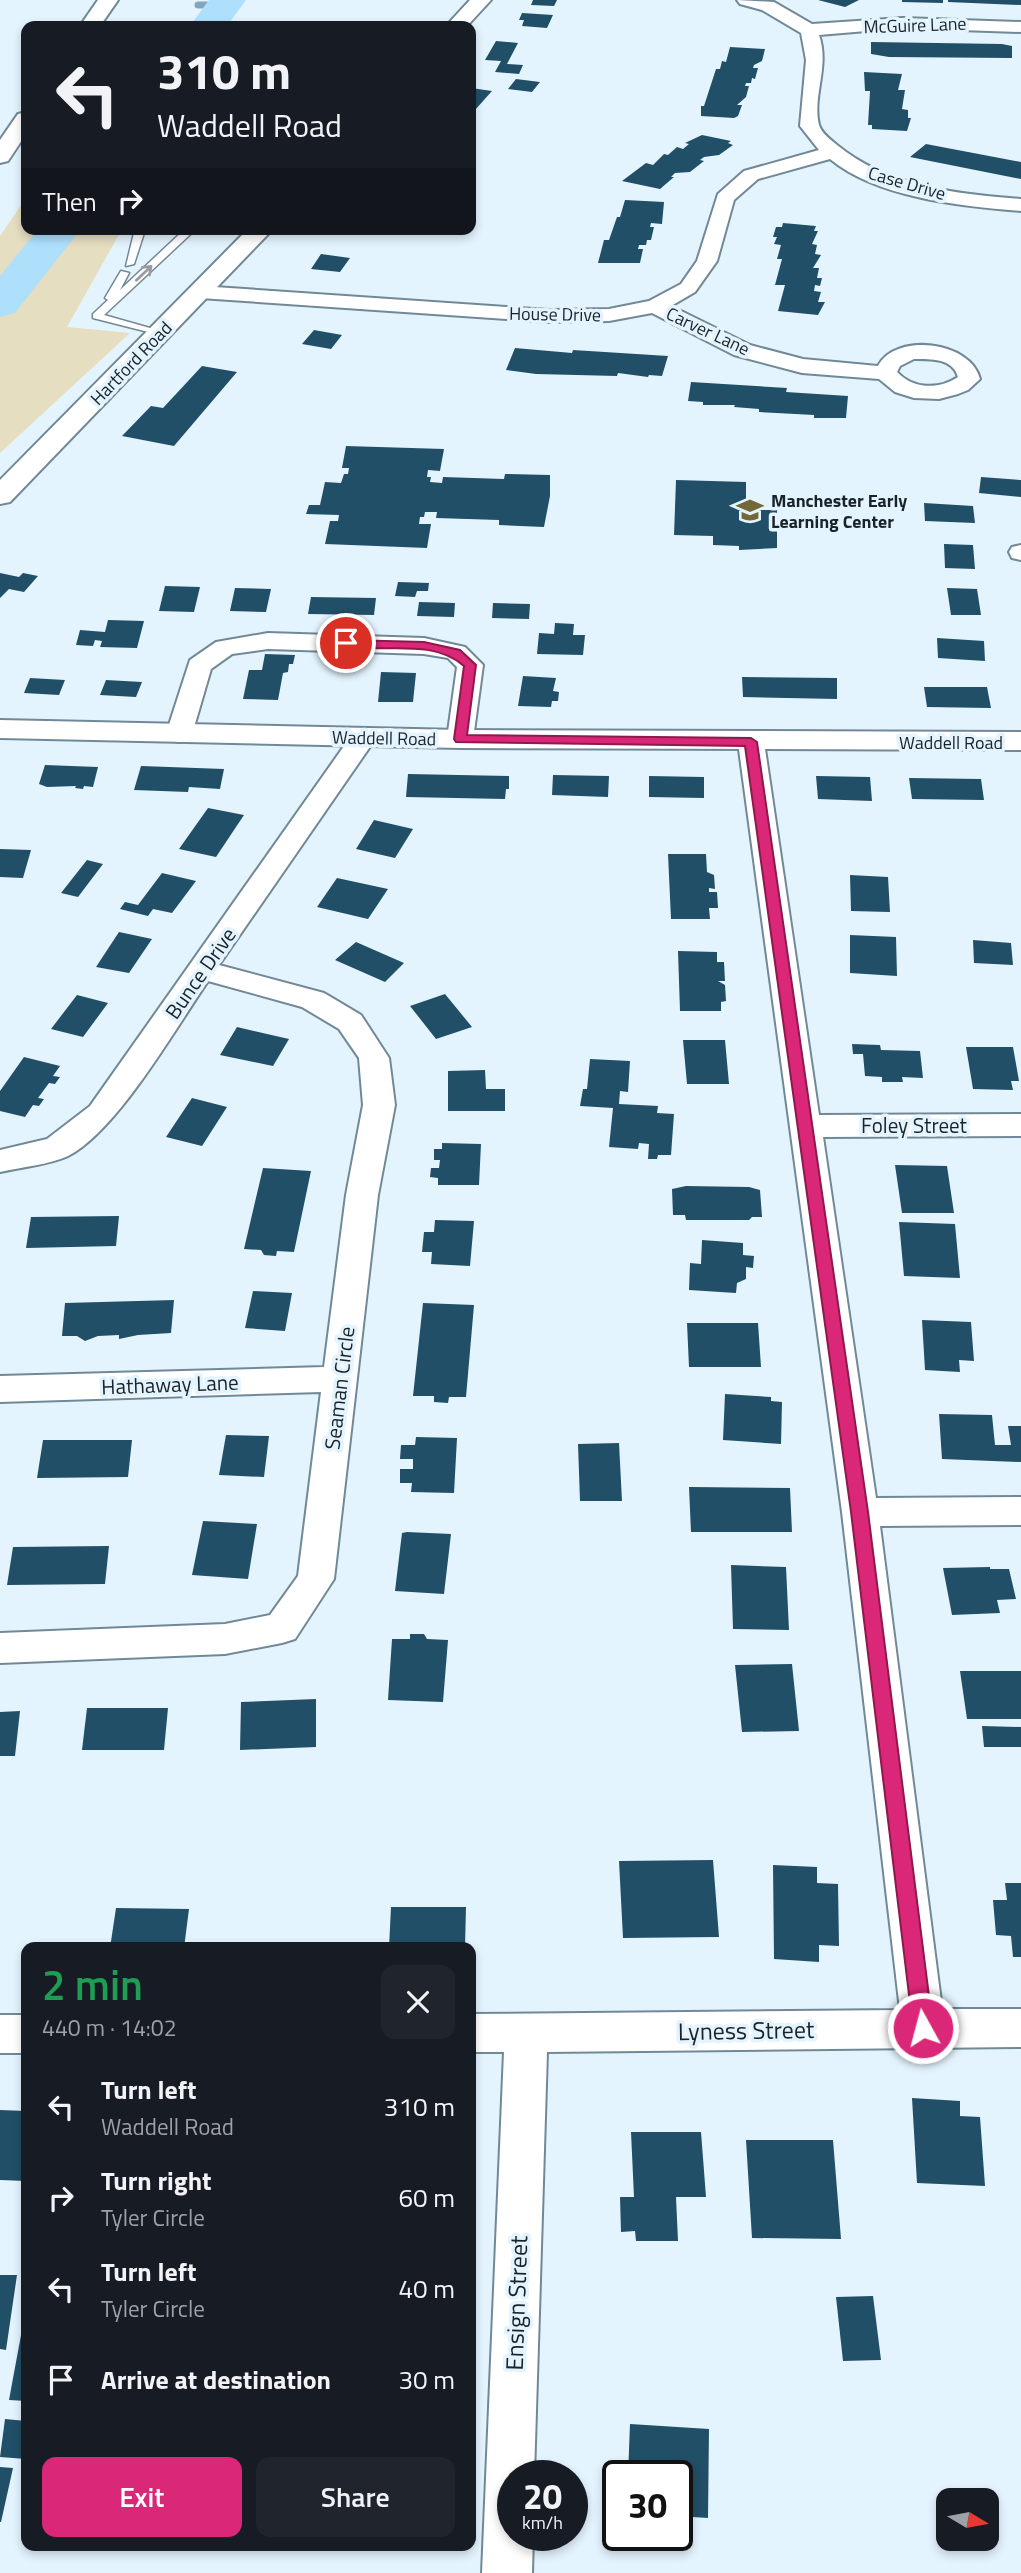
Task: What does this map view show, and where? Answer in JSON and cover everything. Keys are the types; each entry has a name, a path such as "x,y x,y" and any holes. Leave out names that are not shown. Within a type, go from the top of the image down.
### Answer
{"main road":[{"path":"93,21 108,0"},
{"path":"461,21 481,0"},
{"path":"0,156 21,126"},
{"name":"Hartford Road","path":"0,496 255,235"},
{"name":"Waddell Road","path":"0,729 363,738 751,742 1021,741"}],"street":[{"path":"746,0 768,6 809,30"},
{"name":"McGuire Lane","path":"809,30 902,23 1021,27"},
{"name":"Case Drive","path":"809,30 816,53 809,102 811,130 832,152 873,176 921,191 1021,205"},
{"name":"House Drive","path":"200,292 549,316 608,315 655,306 688,288 707,261 725,198 751,175 832,152"},
{"name":"Carver Lane","path":"655,306 742,350 802,366 886,373"},
{"path":"179,734 200,665 225,646 268,641 424,646 456,652 470,665 460,739"},
{"name":"Bunce Drive","path":"0,1161 57,1148 101,1113 363,738"},
{"path":"751,742 860,1512 923,2028"},
{"name":"Seaman Circle","path":"0,1648 225,1639 282,1628 316,1579 362,1195 379,1105 374,1058 350,1022 313,1000 201,970"},
{"name":"Foley Street","path":"806,1126 1021,1125"},
{"name":"Hathaway Lane","path":"0,1389 341,1379"},
{"path":"860,1512 1021,1511"},
{"name":"Lyness Street","path":"476,2033 1021,2028"},
{"name":"Ensign Street","path":"507,2573 526,2033"},
{"path":"0,2034 21,2034"}],"lane":[{"path":"104,309 126,268 138,235"},
{"path":"160,334 97,316 184,235"}],"shaded area":[{"path":"21,205 21,235 119,235 67,327 130,333 0,453 0,236"}],"building":[{"path":"533,0 557,0 554,6 531,5"},
{"path":"818,0 859,0 845,7"},
{"path":"943,0 943,3 902,2"},
{"path":"1021,0 1021,5 948,2"},
{"path":"522,13 553,15 547,28 522,26 524,20 519,20"},
{"path":"496,41 518,43 507,64 523,65 519,74 495,72 501,61 485,60"},
{"path":"871,42 1002,44 1012,46 1012,58 889,57 871,54"},
{"path":"730,47 765,49 762,61 753,68 758,68 755,79 752,78 751,83 746,83 745,86 749,86 746,97 737,105 742,105 738,116 701,116 701,106 704,106 716,69 720,69 722,61 726,62"},
{"path":"864,72 902,74 898,90 905,90 902,109 908,110 908,118 911,118 907,131 872,129 872,125 868,125 870,91 865,91"},
{"path":"516,79 540,82 532,92 508,89"},
{"path":"476,89 492,91 476,109"},
{"path":"702,135 731,141 728,143 733,145 719,155 704,157 700,160 704,161 690,172 675,173 660,189 622,181 646,163 653,165 664,154 668,155 677,147 683,149 689,144 685,143"},
{"path":"926,144 1021,162 1021,179 910,157"},
{"path":"625,200 664,202 662,224 651,223 650,227 654,227 651,240 647,240 646,245 639,245 638,249 643,249 640,263 598,263 604,240 609,240"},
{"path":"783,223 816,226 814,231 818,231 812,244 817,245 815,254 821,255 813,268 819,268 817,278 822,278 820,286 815,285 814,291 821,292 818,302 825,302 818,315 778,311 785,285 775,285 782,259 777,259 781,245 774,244 777,237 773,237 776,227 782,227"},
{"path":"321,254 350,258 340,272 311,269"},
{"path":"314,330 342,335 331,349 302,344"},
{"path":"515,348 668,356 662,376 618,373 617,376 536,374 506,370"},
{"path":"202,366 237,372 174,446 122,436 151,406 163,408"},
{"path":"691,382 787,388 786,392 848,396 846,418 814,418 814,415 759,412 759,409 734,407 735,405 703,405 703,402 688,401"},
{"path":"346,446 444,449 440,471 428,470 427,477 431,477 430,482 442,483 443,477 504,479 505,474 550,475 550,496 544,527 499,525 499,520 436,518 437,512 425,512 424,517 420,517 419,524 431,524 427,548 325,544 330,521 338,521 339,515 306,514 309,505 320,505 325,482 341,483 344,474 348,474 349,468 342,468"},
{"path":"981,477 1021,480 1021,497 979,493"},
{"path":"676,480 746,482 746,503 757,500 767,506 759,510 777,510 777,548 739,550 739,546 713,545 713,536 674,535"},
{"path":"924,503 973,506 975,523 925,521"},
{"path":"944,544 973,545 975,569 945,568"},
{"path":"0,573 19,577 23,573 38,576 24,592 9,589 0,598"},
{"path":"398,582 429,583 428,591 417,591 415,597 395,596"},
{"path":"165,586 200,587 194,612 159,611"},
{"path":"235,588 271,589 266,612 230,611"},
{"path":"947,588 977,589 981,615 951,615"},
{"path":"311,597 376,598 374,615 308,614"},
{"path":"419,602 455,603 454,617 417,616"},
{"path":"493,603 530,604 529,619 492,618"},
{"path":"108,620 144,621 137,648 100,647 102,641 95,640 93,646 76,645 80,630 105,632"},
{"path":"555,623 574,624 573,635 585,635 583,655 537,654 539,633 554,634"},
{"path":"937,638 984,641 985,661 938,658"},
{"path":"265,654 295,655 293,664 289,664 288,672 283,673 278,700 243,699 249,670 262,670"},
{"path":"381,672 416,673 413,702 378,702"},
{"path":"523,676 556,678 553,691 559,692 558,701 552,701 551,707 518,706"},
{"path":"742,677 837,678 837,699 743,697"},
{"path":"30,678 65,680 59,695 24,693"},
{"path":"106,680 142,682 136,697 100,695"},
{"path":"924,687 987,687 991,708 927,707"},
{"path":"45,765 98,767 93,787 84,786 83,789 75,788 76,786 47,787 39,784"},
{"path":"141,766 224,769 220,789 189,787 188,792 134,790"},
{"path":"408,774 509,776 509,789 506,789 505,799 406,797"},
{"path":"553,775 609,776 608,797 552,795"},
{"path":"649,776 704,777 704,798 649,797"},
{"path":"816,776 870,777 872,801 818,799"},
{"path":"909,778 981,779 984,800 912,799"},
{"path":"208,808 244,815 216,857 179,849"},
{"path":"374,820 413,829 395,858 356,849"},
{"path":"0,849 31,850 23,878 0,877"},
{"path":"668,854 706,854 707,872 714,875 715,889 709,888 709,892 717,892 718,908 709,908 710,919 671,919"},
{"path":"87,860 103,864 78,897 61,893"},
{"path":"162,873 196,881 172,913 153,909 148,916 120,909 125,902 138,905"},
{"path":"850,875 888,877 890,912 851,911"},
{"path":"337,878 388,889 368,919 317,907"},
{"path":"119,932 152,939 129,973 96,967"},
{"path":"850,935 896,937 897,976 850,973"},
{"path":"973,940 1011,943 1013,965 974,963"},
{"path":"356,942 404,963 385,982 335,960"},
{"path":"678,951 717,952 717,962 724,962 725,981 718,981 725,985 726,1001 721,1002 721,1011 680,1011"},
{"path":"445,994 472,1027 436,1039 410,1006"},
{"path":"77,995 108,1003 83,1037 51,1029"},
{"path":"237,1027 289,1039 273,1066 220,1055"},
{"path":"683,1040 725,1040 729,1084 687,1084"},
{"path":"852,1044 880,1045 881,1050 920,1051 923,1078 902,1077 903,1082 882,1082 882,1077 865,1076 863,1054 853,1054"},
{"path":"966,1047 1013,1047 1019,1081 1011,1081 1013,1090 973,1089"},
{"path":"24,1057 60,1066 53,1076 60,1077 55,1084 49,1083 38,1098 44,1099 39,1106 33,1105 25,1117 0,1111 0,1091"},
{"path":"590,1059 630,1061 628,1092 620,1091 619,1104 658,1106 657,1113 674,1114 671,1155 658,1155 657,1159 648,1159 649,1144 639,1143 638,1149 609,1147 613,1108 580,1106 583,1089 587,1089"},
{"path":"485,1070 486,1089 505,1089 505,1111 448,1111 448,1071"},
{"path":"192,1098 227,1107 202,1146 166,1137"},
{"path":"442,1143 481,1144 479,1185 438,1185 438,1178 430,1177 431,1168 439,1168 440,1160 434,1160 434,1149 442,1149"},
{"path":"895,1165 947,1166 954,1213 902,1213"},
{"path":"263,1168 311,1171 294,1252 277,1251 276,1256 264,1255 261,1250 244,1249"},
{"path":"686,1186 749,1187 760,1190 762,1217 752,1217 749,1220 686,1220 685,1215 673,1215 672,1189"},
{"path":"119,1216 116,1246 26,1248 31,1217"},
{"path":"435,1220 474,1221 470,1266 431,1264 432,1252 422,1252 424,1232 434,1232"},
{"path":"899,1222 955,1224 960,1278 904,1276"},
{"path":"702,1240 743,1243 743,1255 754,1256 753,1268 746,1267 746,1279 737,1283 736,1293 689,1290 690,1263 701,1264"},
{"path":"253,1291 292,1293 285,1331 245,1328"},
{"path":"174,1300 171,1333 119,1339 119,1335 98,1336 85,1341 77,1336 62,1336 65,1303"},
{"path":"423,1303 474,1305 466,1397 449,1397 448,1403 434,1402 434,1396 413,1396"},
{"path":"922,1320 971,1322 974,1361 959,1360 960,1372 925,1370"},
{"path":"687,1323 758,1323 761,1367 689,1367"},
{"path":"725,1394 771,1397 771,1401 782,1402 781,1444 723,1440"},
{"path":"939,1414 992,1415 995,1445 1011,1445 1008,1426 1021,1426 1021,1462 942,1459"},
{"path":"226,1435 269,1436 264,1477 219,1475"},
{"path":"416,1437 457,1438 454,1493 411,1492 412,1483 400,1483 400,1469 413,1469 413,1459 400,1459 401,1445 415,1445"},
{"path":"43,1440 132,1440 128,1477 37,1478"},
{"path":"619,1443 622,1501 580,1501 578,1444"},
{"path":"689,1487 790,1488 792,1532 691,1532"},
{"path":"203,1521 257,1524 248,1579 192,1575"},
{"path":"402,1533 451,1534 444,1594 395,1591"},
{"path":"109,1546 105,1584 7,1585 13,1547"},
{"path":"731,1565 786,1567 789,1630 733,1629"},
{"path":"943,1568 1009,1569 1016,1599 997,1600 1000,1613 952,1615"},
{"path":"410,1634 424,1634 427,1639 448,1640 443,1702 388,1700 392,1639 410,1639"},
{"path":"792,1664 799,1731 742,1732 735,1665"},
{"path":"960,1671 1021,1671 1021,1719 967,1719"},
{"path":"316,1699 316,1747 240,1750 241,1702"},
{"path":"87,1708 168,1708 164,1750 82,1750"},
{"path":"20,1711 15,1756 0,1756 0,1712"},
{"path":"982,1726 1021,1727 1021,1747 984,1747"},
{"path":"713,1860 719,1937 623,1938 619,1861"},
{"path":"773,1865 817,1867 817,1883 838,1884 839,1946 819,1945 819,1962 774,1959"},
{"path":"1005,1883 1021,1883 1021,1957 1013,1957 1011,1936 996,1935 993,1900 1007,1900"},
{"path":"391,1907 466,1907 465,1942 389,1942"},
{"path":"116,1908 189,1909 185,1942 111,1942"},
{"path":"912,2098 960,2101 960,2116 980,2117 985,2186 917,2183"},
{"path":"0,2110 21,2111 21,2181 0,2180"},
{"path":"631,2132 701,2132 706,2197 676,2197 678,2241 636,2241 635,2231 621,2232 620,2197 634,2197"},
{"path":"746,2140 833,2140 841,2239 752,2238"},
{"path":"0,2275 17,2275 6,2350 0,2349"},
{"path":"873,2296 881,2360 843,2361 836,2297"},
{"path":"21,2335 21,2401 9,2400"},
{"path":"5,2419 21,2421 21,2459 0,2457"},
{"path":"630,2424 709,2429 708,2518 693,2517 693,2460 629,2460"},
{"path":"0,2467 13,2468 1,2522 0,2522"}],"waterway":[{"path":"212,21 228,0"},
{"path":"198,5 224,5"},
{"path":"0,304 55,235"}],"place":[{"name":"Manchester Early Learning Center","path":"750,510"}],"route":[{"path":"346,643 424,646 456,652 470,665 460,739 751,742 860,1512 923,2028"}]}
